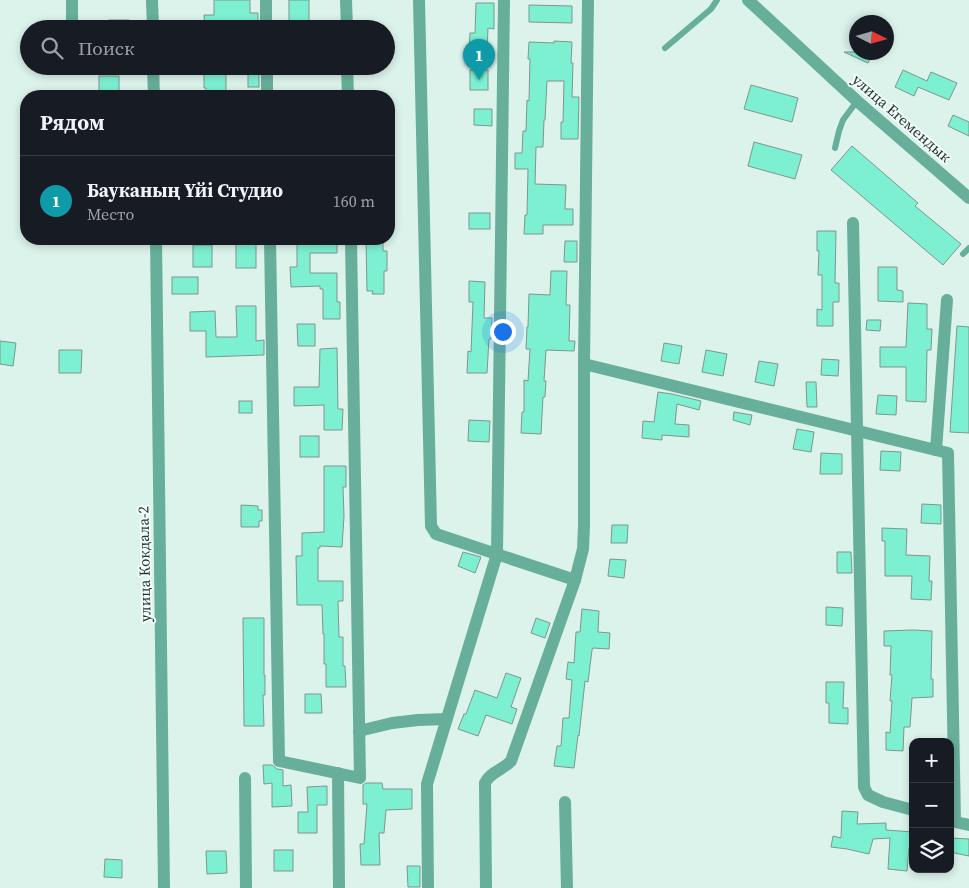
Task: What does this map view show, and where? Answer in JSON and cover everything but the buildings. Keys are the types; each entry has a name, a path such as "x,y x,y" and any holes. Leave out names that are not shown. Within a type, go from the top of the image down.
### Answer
{"street":[{"path":"72,0 72,20"},
{"path":"152,0 153,20"},
{"path":"266,0 266,20"},
{"path":"346,0 347,20"},
{"path":"419,0 431,526 436,534 575,580"},
{"path":"428,888 427,784 497,554 504,0"},
{"path":"486,888 485,783 488,777 506,767 511,761 575,580 583,549 588,0"},
{"name":"улица Егемендык","path":"748,0 857,102 969,198"},
{"path":"153,75 154,90"},
{"path":"267,75 267,90"},
{"path":"348,75 348,90"},
{"path":"852,223 864,787 868,795 883,802 909,809"},
{"name":"улица Кокдала-2","path":"156,245 164,888"},
{"path":"270,245 279,760 360,778 351,245"},
{"path":"936,450 947,300"},
{"path":"584,364 948,453 952,783"},
{"path":"360,731 392,723 418,720 446,720"},
{"path":"338,773 339,888"},
{"path":"245,778 246,888"},
{"path":"565,802 567,888"},
{"path":"954,821 969,825"}],"lane":[{"path":"666,48 711,9 717,0"},
{"path":"835,148 843,120 857,102"},
{"path":"962,254 969,248"}],"place":[{"name":"Бауканың Үйі Студио","path":"479,80"}]}
